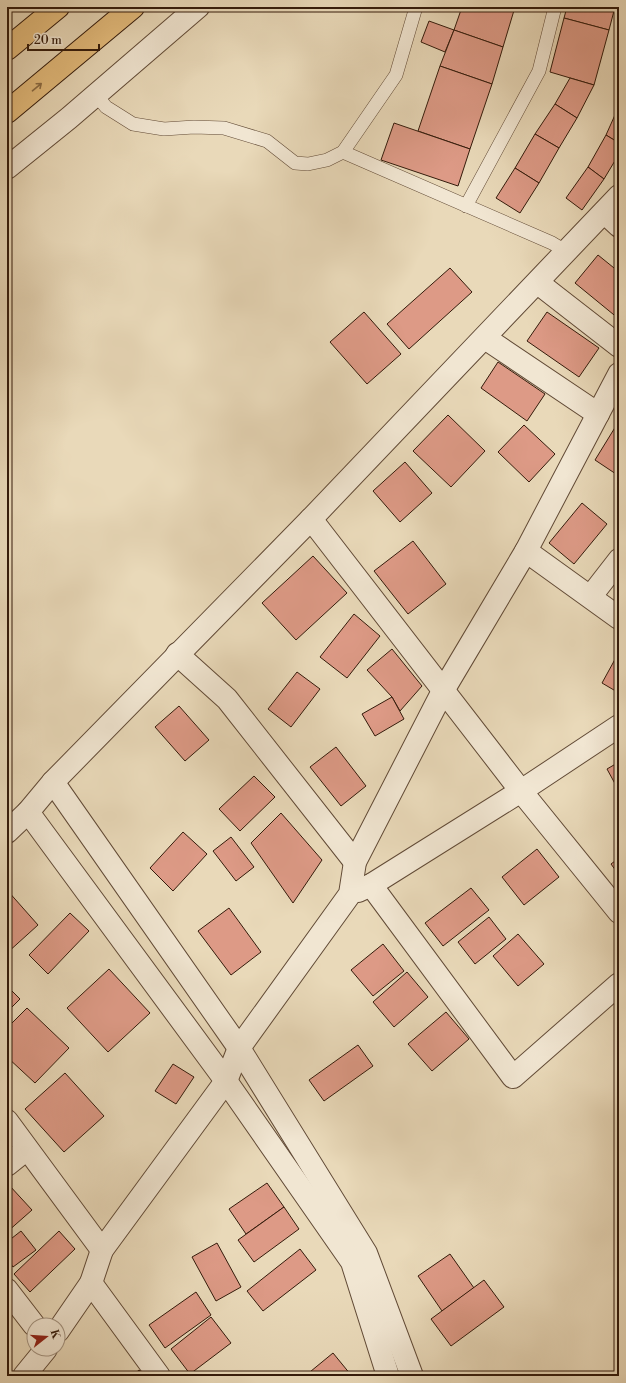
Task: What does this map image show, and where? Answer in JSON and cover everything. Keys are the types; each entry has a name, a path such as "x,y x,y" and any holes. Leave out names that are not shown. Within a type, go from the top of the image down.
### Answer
{"highway":[{"path":"7,49 58,7"},
{"path":"7,112 133,7"}],"street":[{"path":"7,168 96,96 198,7"},
{"path":"7,832 28,812 53,782 311,519 567,252 614,212"},
{"path":"538,283 619,346"},
{"path":"485,338 598,414"},
{"path":"66,1319 91,1283 102,1250 226,1081 239,1048 350,894 355,862 444,689 526,551 619,374"},
{"path":"311,519 444,689 521,791 619,912"},
{"path":"526,551 591,596 619,618"},
{"path":"591,596 619,560"},
{"path":"177,654 227,699 355,862"},
{"path":"350,894 371,885 521,791 619,726"},
{"path":"53,782 239,1048 366,1253 412,1376"},
{"path":"28,812 226,1081 352,1262 388,1376"},
{"path":"371,885 513,1077 619,984"},
{"path":"7,1121 102,1250"},
{"path":"7,1165 27,1149"},
{"path":"91,1283 159,1376"},
{"path":"7,1290 28,1317"},
{"path":"24,1376 39,1357"}],"lane":[{"path":"96,96 106,107 133,124 164,129 194,127 224,128 267,141 295,163 308,164 327,160 343,152 396,75 416,7"},
{"path":"466,206 539,71 555,7"},
{"path":"343,152 552,243 567,252"}],"building":[{"path":"462,7 515,7 503,47 454,30"},
{"path":"567,7 615,7 609,30 564,18"},
{"path":"564,18 609,30 594,85 550,72"},
{"path":"429,21 454,30 445,52 421,42"},
{"path":"454,30 503,47 492,84 440,66"},
{"path":"440,66 492,84 470,149 418,131"},
{"path":"570,78 594,85 577,118 555,104"},
{"path":"555,104 577,118 559,148 535,134"},
{"path":"619,106 619,143 606,135"},
{"path":"394,123 470,149 458,186 381,160"},
{"path":"535,134 559,148 539,183 515,168"},
{"path":"606,135 619,143 619,154 604,179 588,167"},
{"path":"588,167 604,179 582,210 566,198"},
{"path":"515,168 539,183 520,213 496,198"},
{"path":"598,255 619,272 619,319 575,283"},
{"path":"450,268 472,292 409,349 387,324"},
{"path":"364,312 401,354 367,384 330,342"},
{"path":"547,312 599,348 579,377 527,341"},
{"path":"498,362 545,394 527,421 481,388"},
{"path":"448,415 485,451 451,487 413,451"},
{"path":"619,421 619,476 595,460"},
{"path":"524,425 555,454 529,482 498,452"},
{"path":"405,462 432,493 400,522 373,491"},
{"path":"582,503 607,524 574,564 549,543"},
{"path":"413,541 446,584 408,614 374,571"},
{"path":"313,556 347,593 296,640 262,603"},
{"path":"354,614 380,636 347,678 320,657"},
{"path":"392,649 422,686 400,711 392,697 367,670"},
{"path":"619,652 619,693 602,683"},
{"path":"297,672 320,689 291,727 268,709"},
{"path":"392,697 404,719 375,736 362,714"},
{"path":"179,706 209,740 185,761 155,727"},
{"path":"336,747 366,786 341,806 310,767"},
{"path":"619,762 619,791 607,769"},
{"path":"254,776 275,797 240,831 219,809"},
{"path":"281,813 322,860 293,903 251,843"},
{"path":"183,832 207,854 173,891 150,868"},
{"path":"231,837 254,867 236,881 213,851"},
{"path":"537,849 559,877 524,905 502,877"},
{"path":"619,858 619,875 611,864"},
{"path":"471,888 489,910 443,946 425,923"},
{"path":"7,890 38,925 7,953"},
{"path":"229,908 261,952 231,975 198,931"},
{"path":"70,913 89,931 48,974 29,955"},
{"path":"489,917 506,939 475,964 458,942"},
{"path":"518,934 544,964 518,986 493,956"},
{"path":"383,944 404,971 373,996 351,970"},
{"path":"109,969 150,1013 108,1052 67,1008"},
{"path":"407,972 428,997 394,1027 373,1002"},
{"path":"7,986 20,999 7,1012"},
{"path":"27,1008 69,1048 35,1083 7,1057 7,1028"},
{"path":"446,1012 469,1039 432,1071 408,1044"},
{"path":"358,1045 373,1066 324,1101 309,1080"},
{"path":"173,1064 194,1077 176,1104 155,1091"},
{"path":"65,1073 104,1116 64,1152 25,1109"},
{"path":"267,1183 284,1207 246,1234 229,1209"},
{"path":"9,1185 32,1210 7,1232 7,1187"},
{"path":"284,1207 299,1229 254,1262 238,1240"},
{"path":"21,1231 36,1250 13,1267 7,1259 7,1242"},
{"path":"59,1231 75,1249 30,1292 14,1274"},
{"path":"217,1243 241,1287 216,1301 192,1257"},
{"path":"300,1249 316,1270 263,1311 247,1291"},
{"path":"450,1254 474,1288 442,1311 418,1276"},
{"path":"484,1280 504,1307 451,1346 431,1319"},
{"path":"196,1292 211,1315 165,1348 149,1325"},
{"path":"211,1317 231,1343 190,1374 171,1349"},
{"path":"333,1353 351,1375 305,1376"},
{"path":"139,1370 144,1376 132,1376"}]}
